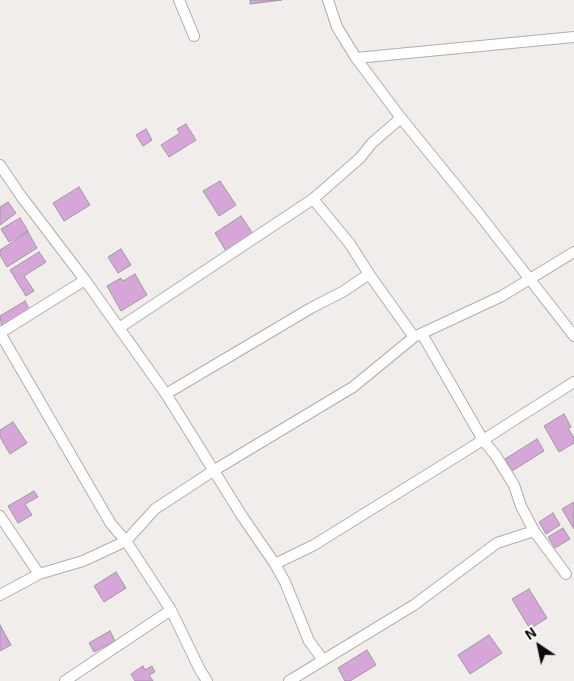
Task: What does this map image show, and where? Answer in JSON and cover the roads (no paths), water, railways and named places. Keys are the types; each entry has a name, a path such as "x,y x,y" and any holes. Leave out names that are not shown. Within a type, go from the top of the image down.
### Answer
{"street":[{"path":"179,0 194,36"},
{"path":"328,0 337,26 356,58 401,118 574,336"},
{"path":"356,58 574,37"},
{"path":"119,328 313,199 360,158 372,143 401,118"},
{"path":"0,165 166,394 213,471 286,582 309,641 323,660"},
{"path":"313,199 350,244 369,274 418,335 483,440 496,456 514,485 521,506 534,531 566,574"},
{"path":"0,595 39,574 83,561 126,541 155,509 213,471 353,387 418,335 495,299 574,252"},
{"path":"166,394 311,308 344,291 369,274"},
{"path":"85,280 0,333 111,524 126,541 171,610 207,681"},
{"path":"275,564 314,545 574,382"},
{"path":"0,516 39,574"},
{"path":"289,681 414,605 497,543 534,531"},
{"path":"65,681 171,610"}]}
